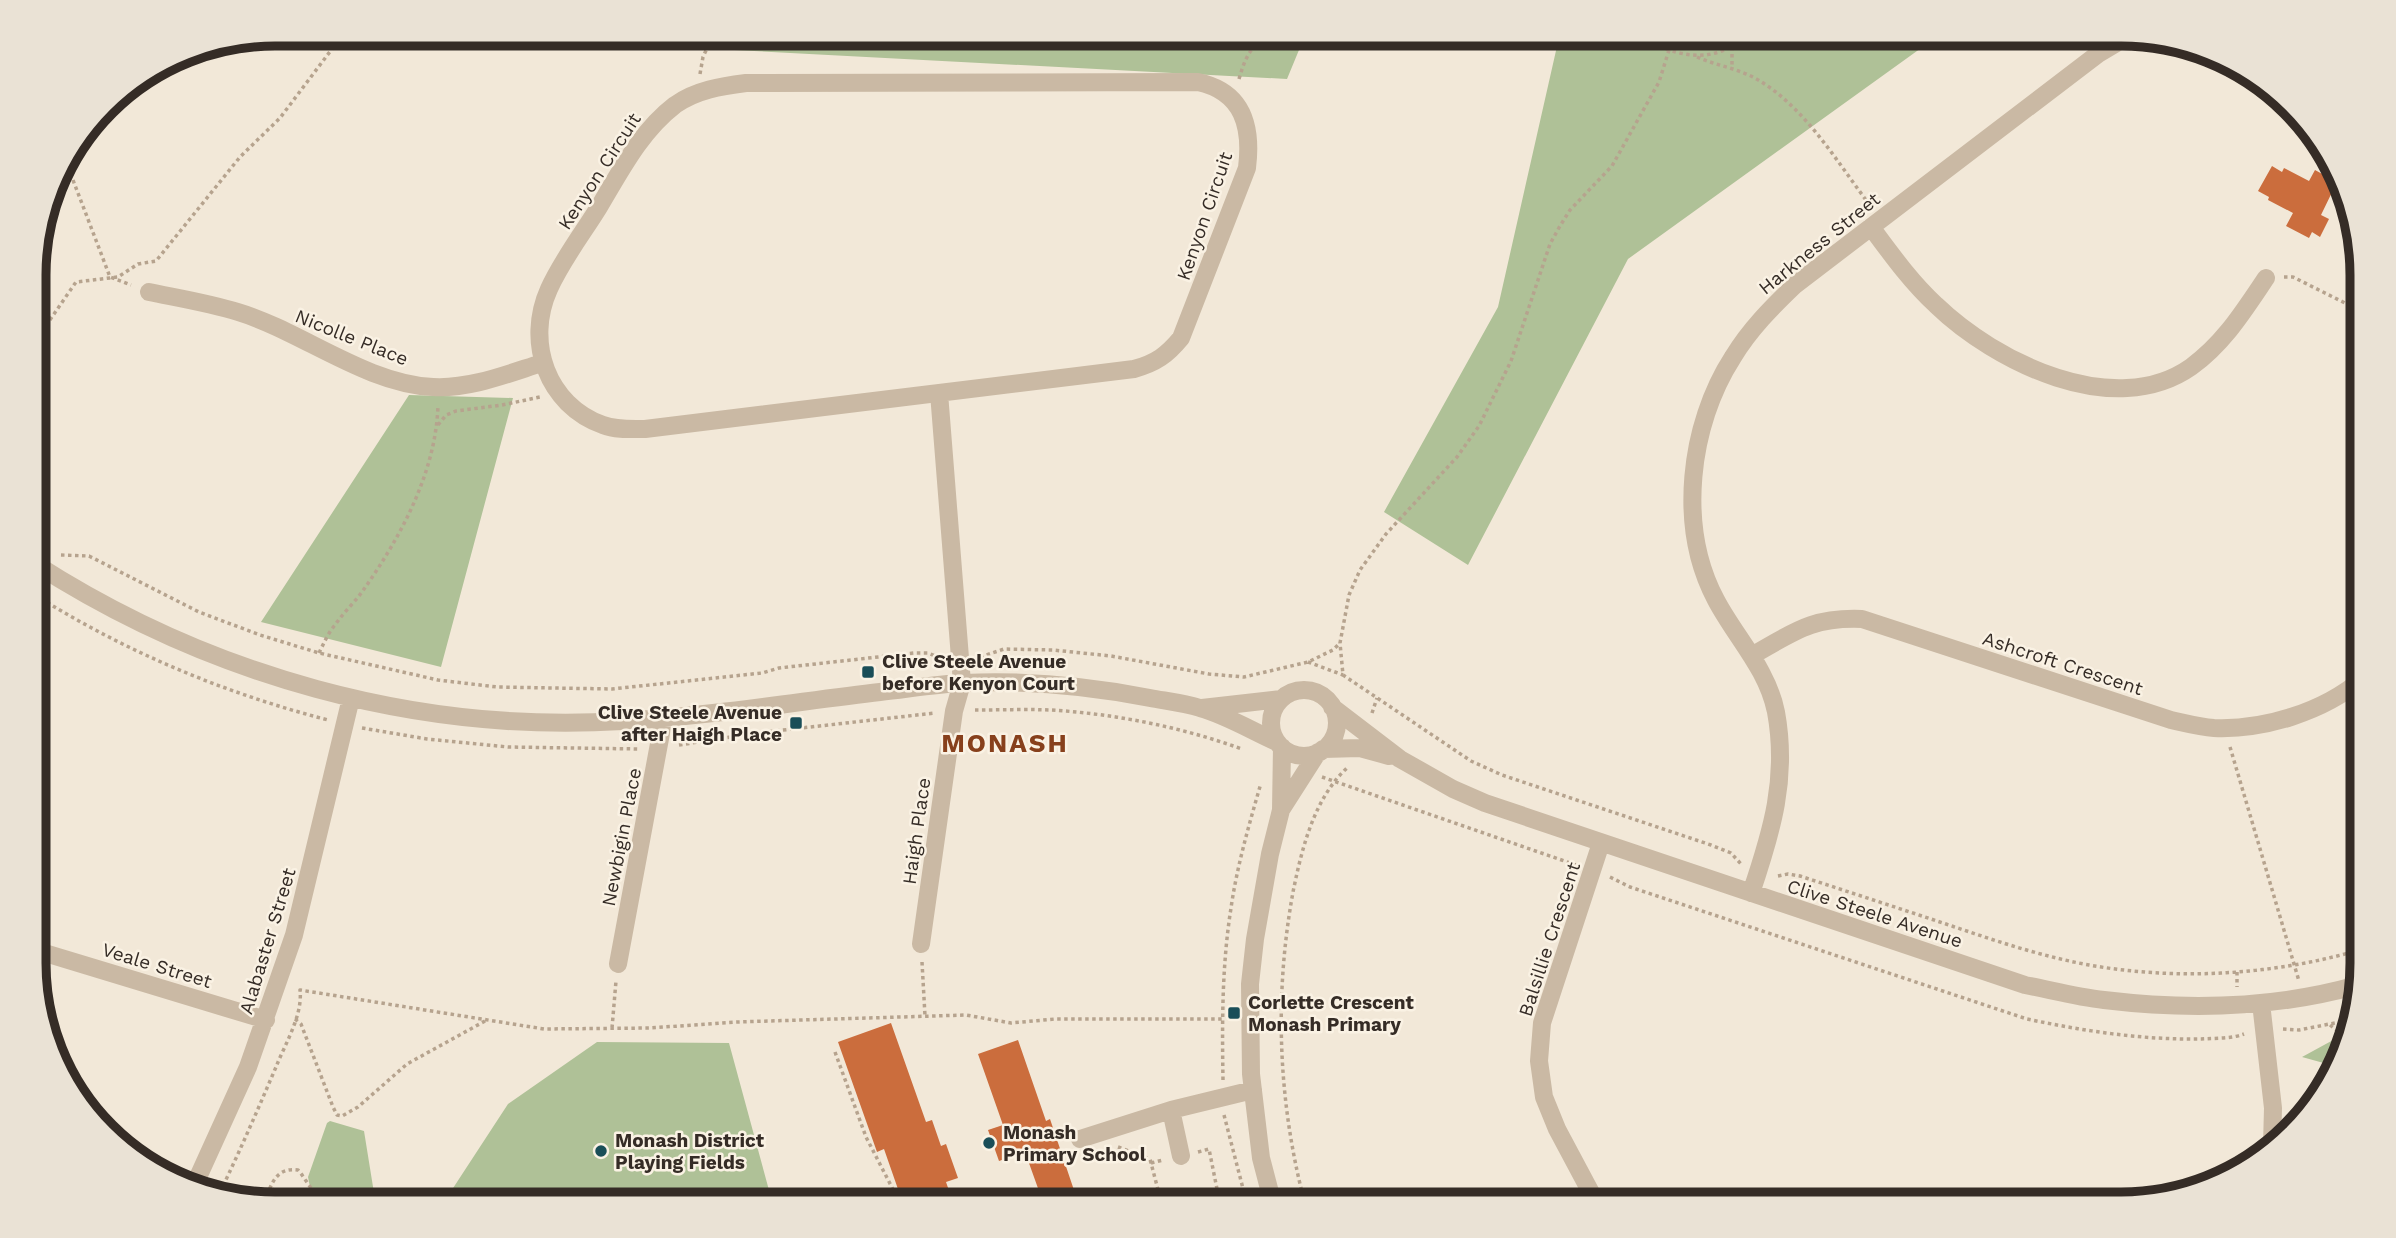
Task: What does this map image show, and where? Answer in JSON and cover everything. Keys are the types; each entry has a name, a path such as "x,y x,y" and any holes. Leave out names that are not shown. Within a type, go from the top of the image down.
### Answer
{"street":[{"name":"Harkness Street","path":"1751,893 1770,837 1779,793 1781,750 1775,709 1762,672 1717,602 1708,582 1696,540 1693,518 1694,471 1703,424 1721,378 1732,357 1761,318 1795,285 2111,46"},
{"name":"Kenyon Circuit","path":"1198,82 1208,84 1229,96 1241,110 1245,121 1250,144 1247,168 1190,319 1181,338 1168,354 1152,364 1134,369 645,429 602,425 577,411 556,390 542,363 539,327 549,290 637,144 655,121 689,96 718,86 746,83 1198,82"},
{"path":"1876,223 1901,266 1936,305 1976,338 2045,373 2110,390 2159,383 2190,368 2229,333 2266,278"},
{"name":"Nicolle Place","path":"149,292 239,312 392,380 439,387 488,380 542,363"},
{"path":"939,393 962,683"},
{"path":"46,571 143,625 224,660 351,698 466,719 544,723 624,721 962,683 1048,683 1090,687 1202,708 1303,756 1321,751"},
{"name":"Ashcroft Crescent","path":"1753,655 1810,624 1836,618 1862,619 2171,720 2211,728 2274,722 2317,707 2351,686"},
{"name":"Haigh Place","path":"921,944 954,712 962,683"},
{"path":"1202,708 1281,699 1299,690 1318,693 1332,707 1337,725 1335,734 1282,810"},
{"name":"Alabaster Street","path":"197,1179 248,1067 294,935 351,698"},
{"path":"1270,1192 1261,1158 1253,1090 1250,984 1270,854 1282,810 1280,744 1271,724 1272,715 1281,699"},
{"name":"Clive Steele Avenue","path":"1332,707 1399,759 1453,789 1485,803 2025,985 2102,1000 2181,1006 2261,1003 2349,987"},
{"name":"Newbigin Place","path":"618,964 664,717"},
{"name":"Clive Steele Avenue","path":"1321,751 1360,748 1399,759"},
{"name":"Balsillie Crescent","path":"1591,1192 1557,1129 1544,1097 1539,1061 1542,1023 1601,843"},
{"name":"Veale Street","path":"46,953 266,1020"},
{"path":"2261,1003 2273,1108 2272,1136"},
{"path":"1080,1139 1171,1110 1253,1090"},
{"path":"1171,1110 1181,1156"}],"path":[{"path":"46,326 76,282 123,275 138,264 156,261 240,157 280,118 334,46"},
{"path":"700,79 703,57 708,46"},
{"path":"1236,87 1245,57 1254,46"},
{"path":"1659,46 1732,68 1756,79 1779,95 1803,117 1876,223"},
{"path":"1697,57 1732,47 1732,68"},
{"path":"1343,675 1340,643 1349,596 1360,570 1386,534 1457,457 1479,426 1511,361 1550,244 1570,210 1612,166 1659,82 1669,50"},
{"path":"74,180 110,277 149,292"},
{"path":"2293,276 2351,306"},
{"path":"319,653 333,626 360,595 398,538 425,474 438,425 439,387"},
{"path":"438,425 446,415 456,411 502,405 545,395"},
{"path":"54,555 89,556 199,612 319,653 438,680 497,687 638,687 914,653 928,653 943,659"},
{"path":"46,603 111,639 185,674 264,702 326,720"},
{"path":"976,650 981,657 1004,649 1088,654 1236,677 1308,662 1333,650 1340,643"},
{"path":"1308,662 1343,675 1485,768 1711,845 1731,853 1743,866"},
{"path":"973,710 1048,710 1105,716 1173,728 1237,747"},
{"path":"673,746 757,733 930,713"},
{"path":"363,728 428,740 508,747 632,750"},
{"path":"2224,728 2294,965"},
{"path":"1302,1192 1284,1099 1280,1040 1281,989 1289,918 1297,870 1313,819 1333,781 1355,760"},
{"path":"1333,781 1577,865"},
{"path":"1776,869 1779,877 1788,874 1800,876 1991,940 2090,965 2149,972 2218,973 2294,965 2351,952"},
{"path":"1605,873 1630,887 2027,1018 2084,1031 2158,1038 2237,1037 2251,1031"},
{"path":"921,944 925,1016"},
{"path":"612,1028 618,964"},
{"path":"223,1186 243,1145 295,1019 301,1000 300,990 544,1029 966,1015 1011,1023 1055,1019 1222,1019"},
{"path":"295,1019 301,1024 333,1107 337,1115 342,1116 358,1107 407,1064 485,1021"},
{"path":"2280,1028 2299,1030 2342,1022"},
{"path":"2330,1025 2339,1032"},
{"path":"835,1052 866,1137 894,1192"},
{"path":"1106,1130 1110,1143 1129,1153 1150,1159 1159,1192"},
{"path":"1181,1156 1209,1149 1217,1192"},
{"path":"269,1192 273,1180 283,1170 291,1169 298,1170 313,1192"}],"green space":[{"path":"677,46 1301,46 1287,79"},
{"path":"1557,46 1924,46 1628,259 1468,565 1384,512 1498,307"},
{"path":"409,395 513,398 441,667 261,622"},
{"path":"2338,1037 2327,1064 2302,1057"},
{"path":"597,1042 729,1043 769,1192 450,1192 508,1104"},
{"path":"330,1121 364,1131 374,1192 311,1192 308,1177"}],"building":[{"path":"2272,166 2282,172 2284,168 2309,181 2315,170 2329,178 2333,189 2321,215 2329,219 2320,237 2312,232 2309,238 2286,226 2293,213 2268,200 2269,197 2258,191"},
{"path":"891,1023 926,1122 932,1120 941,1146 946,1144 958,1178 946,1182 949,1192 899,1192 884,1149 877,1152 838,1042"},
{"path":"1018,1040 1046,1121 1050,1119 1075,1192 1039,1192 1025,1152 999,1161 988,1130 1003,1125 978,1054"}],"place":[{"name":"Clive Steele Avenue before Kenyon Court","path":"868,672"},
{"name":"Clive Steele Avenue after Haigh Place","path":"796,723"},
{"name":"Corlette Crescent Monash Primary","path":"1234,1013"},
{"name":"Monash Primary School","path":"989,1143"},
{"name":"Monash District Playing Fields","path":"601,1151"}],"district":[{"name":"MONASH","path":"1005,743"}]}
